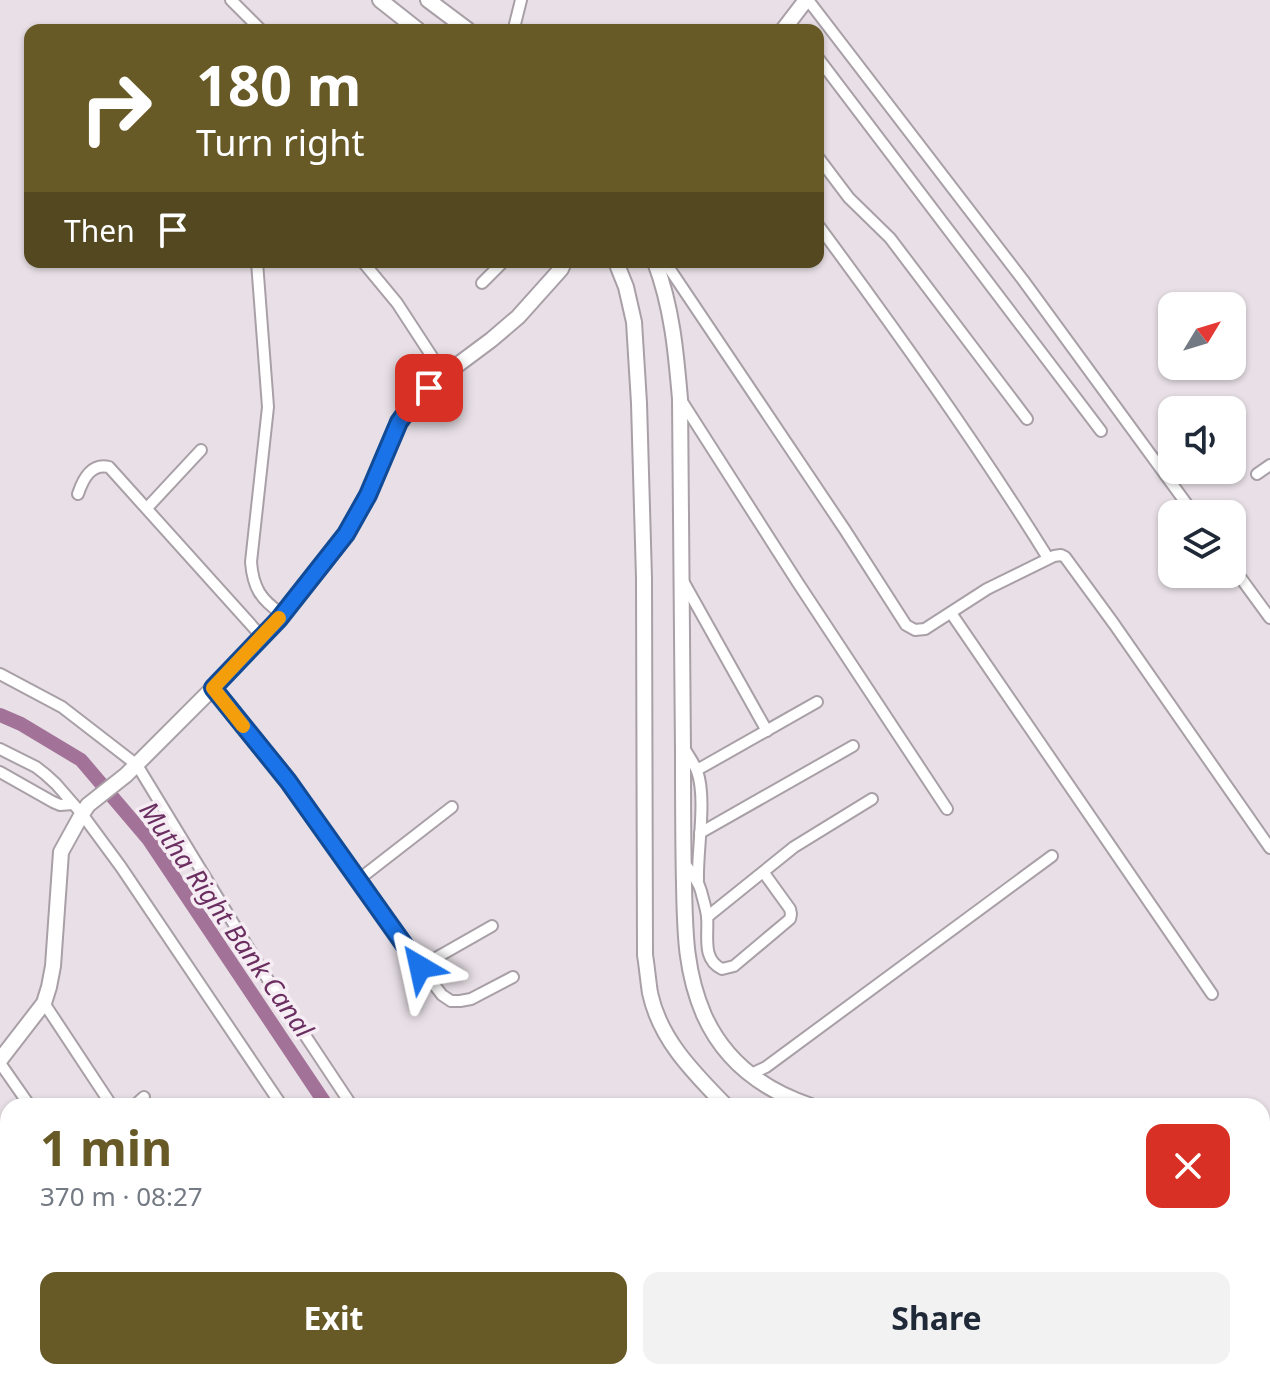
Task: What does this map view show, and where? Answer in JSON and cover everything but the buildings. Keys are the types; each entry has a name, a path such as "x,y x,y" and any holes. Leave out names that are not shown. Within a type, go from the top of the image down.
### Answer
{"street":[{"path":"231,0 255,24"},
{"path":"380,0 410,24"},
{"path":"428,0 460,24"},
{"path":"515,24 521,0"},
{"path":"792,24 807,0 1023,280 1184,500"},
{"path":"824,66 1101,431"},
{"path":"824,165 849,198 898,248 1027,419"},
{"path":"824,233 927,373 997,475 1048,558"},
{"path":"257,268 268,407 251,562 252,578 267,604 282,614"},
{"path":"368,268 397,303 444,375"},
{"path":"482,283 497,268"},
{"path":"25,1098 0,1062 44,1003 53,966 61,852 81,808 131,770 282,614 346,534 368,495 399,422 415,400 518,317 561,268"},
{"path":"618,268 634,322 639,403 644,578 645,955 658,1017 667,1036 685,1064 718,1098"},
{"path":"657,268 672,320 680,399 683,862 689,971 705,1017 717,1039 749,1075 790,1098"},
{"path":"669,268 906,625 920,630 933,625 987,589 1048,558 1061,555 1070,561 1270,848"},
{"path":"680,399 947,809"},
{"path":"147,508 201,450"},
{"path":"1257,474 1270,465"},
{"path":"78,494 87,475 98,467 104,466 115,472 262,637"},
{"path":"681,576 767,731"},
{"path":"1246,585 1270,618"},
{"path":"951,613 1212,994"},
{"path":"0,674 62,707 131,770 347,1098"},
{"path":"213,688 288,781 442,995 451,1001 471,999 513,977"},
{"path":"697,770 817,702"},
{"path":"683,746 697,770 700,786 698,882 707,917 707,948 712,962 722,969 734,966 786,924 791,914 764,873"},
{"path":"700,833 853,746"},
{"path":"0,749 36,767 81,808 277,1098"},
{"path":"0,772 53,802 81,808"},
{"path":"707,917 794,847 872,799"},
{"path":"358,880 452,807"},
{"path":"749,1075 766,1067 1052,856"},
{"path":"683,862 698,882"},
{"path":"420,967 492,926"},
{"path":"44,1003 107,1098"}],"waterway":[{"name":"Mutha Right Bank Canal","path":"0,715 81,760 149,840 322,1098"}],"slow traffic":[{"path":"243,726 213,688 279,618"}],"route":[{"path":"420,967 288,781 213,688 279,619 346,534 368,495 399,422 415,400 429,388"}]}
